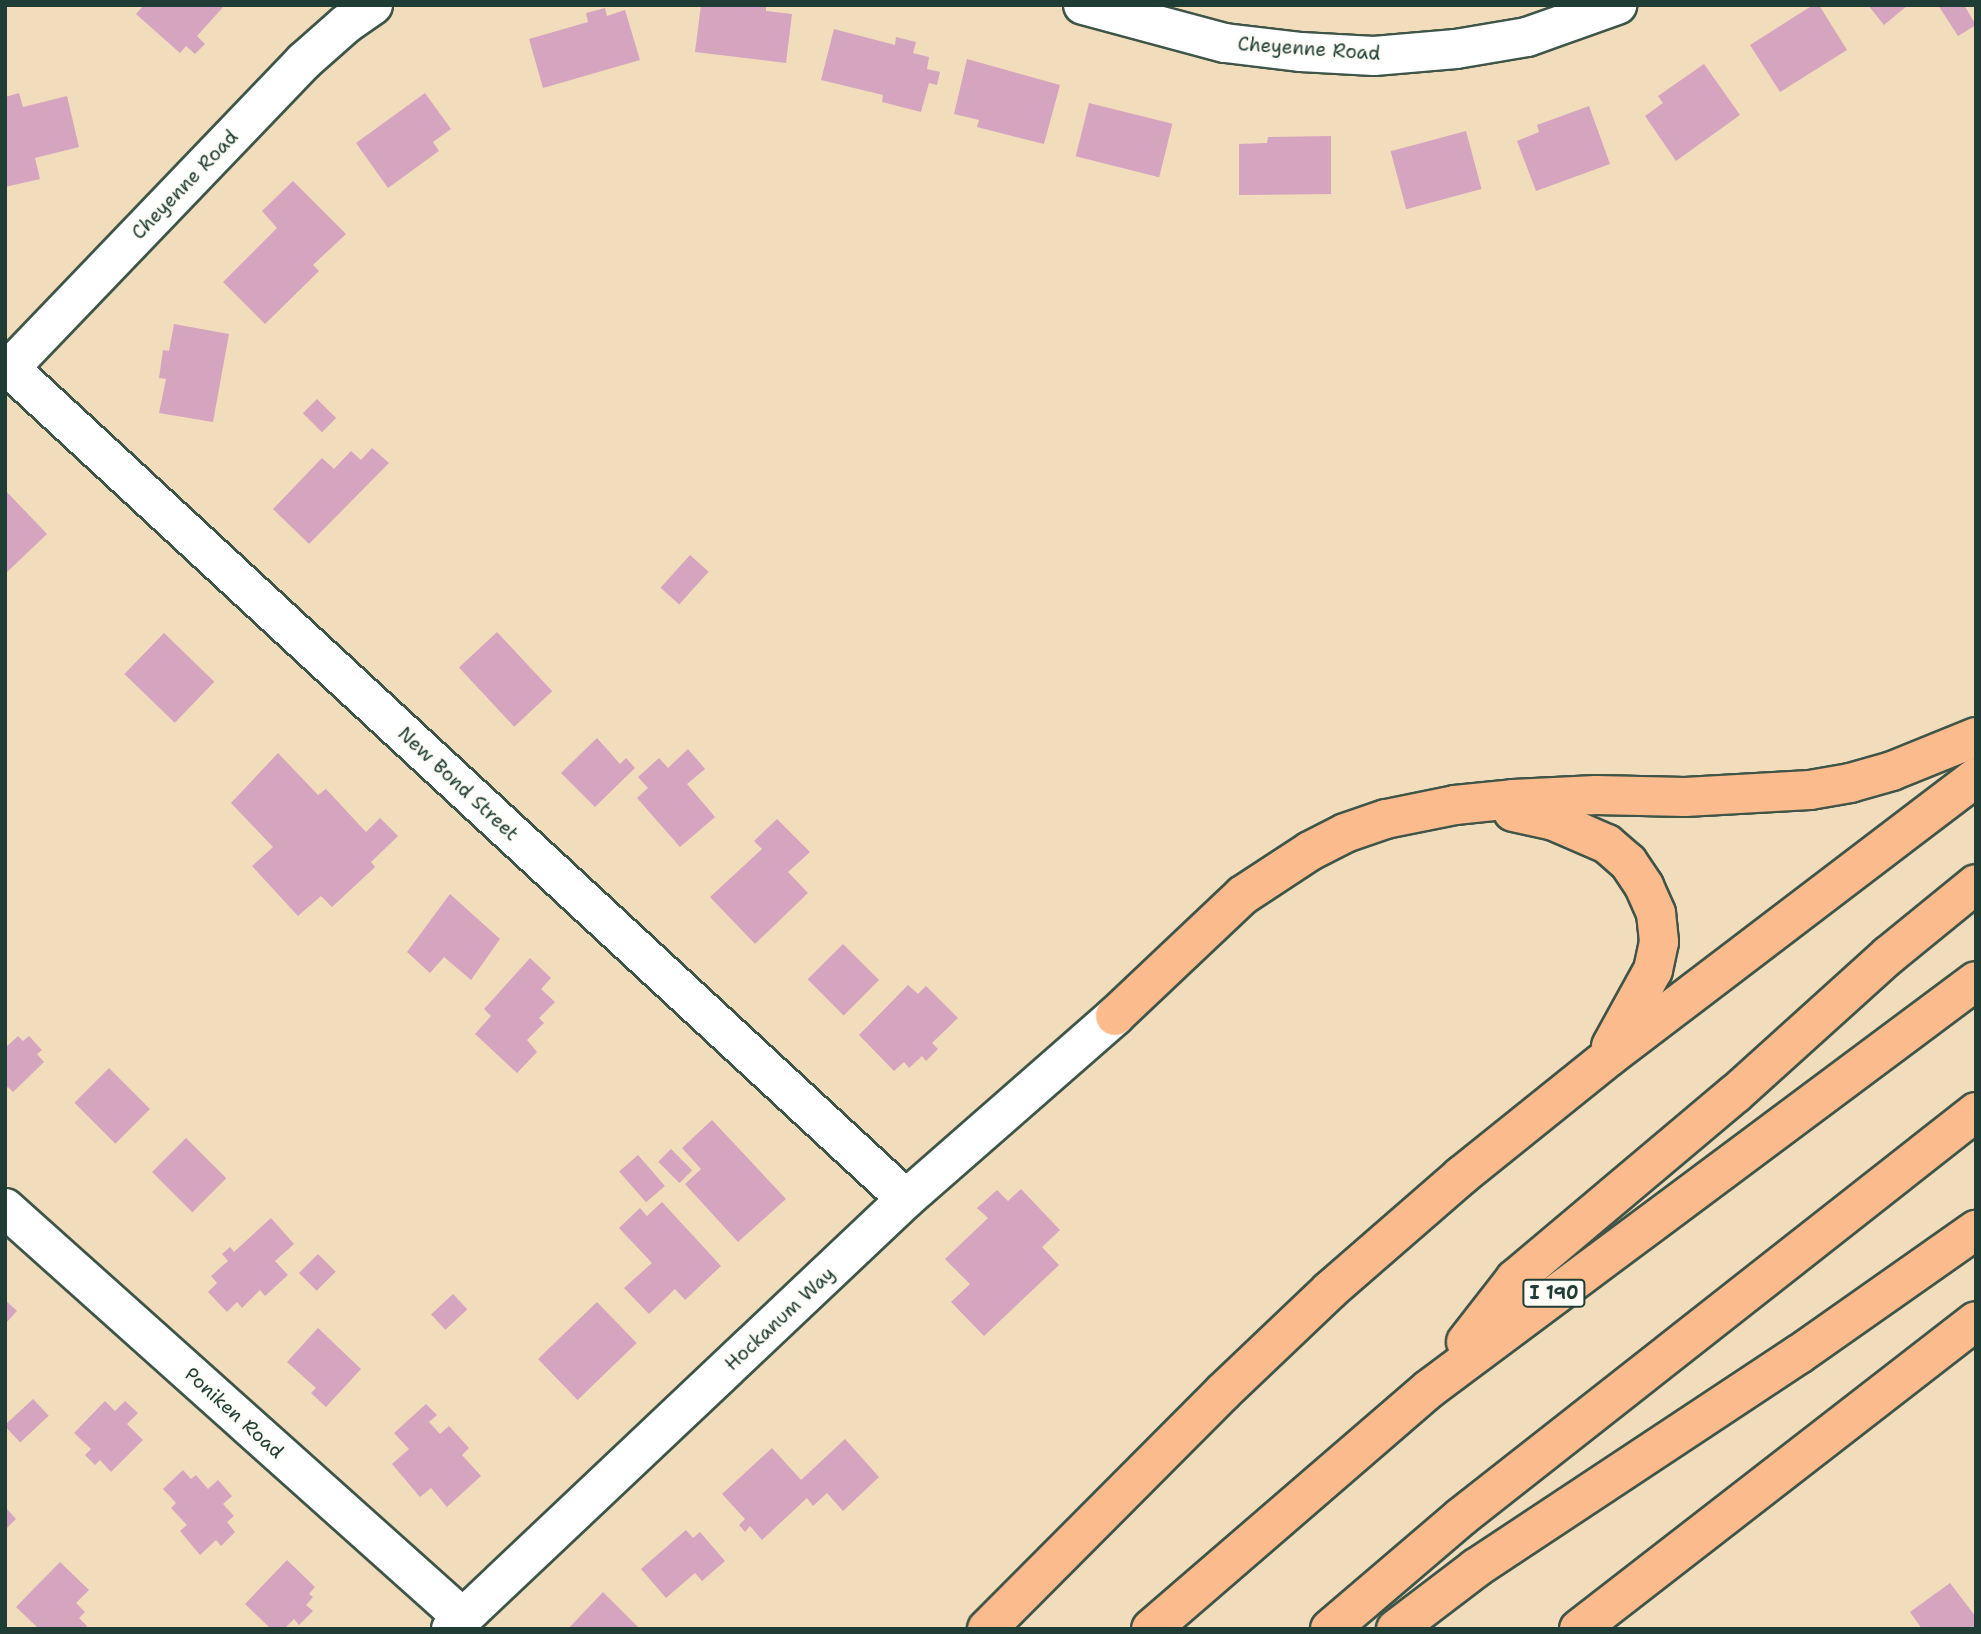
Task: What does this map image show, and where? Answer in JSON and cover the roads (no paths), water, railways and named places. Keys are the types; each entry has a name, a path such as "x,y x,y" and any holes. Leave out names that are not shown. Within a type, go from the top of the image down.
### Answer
{"highway":[{"path":"1115,1016 1243,895 1310,851 1345,832 1387,819 1455,805 1582,796 1685,797 1810,790 1850,783 1892,771 1976,737"},
{"path":"987,1629 1223,1392 1330,1290 1461,1176 1597,1067 1976,778"},
{"path":"1455,805 1522,813 1582,830 1607,844 1628,862 1644,886 1656,913 1659,942 1653,970 1640,998 1597,1067"},
{"path":"1429,1389 1515,1279 1735,1094 1889,955 1976,884"},
{"name":"I 190","path":"1151,1629 1429,1389 1976,981"},
{"path":"1330,1629 1461,1517 1976,1112"},
{"path":"1396,1629 1476,1568 1798,1355 1976,1230"},
{"path":"1578,1629 1976,1321"}],"street":[{"name":"Cheyenne Road","path":"7,369 303,62 346,24 373,5"},
{"name":"Cheyenne Road","path":"1083,5 1225,43 1301,52 1374,56 1456,49 1527,37 1617,5"},
{"name":"New Bond Street","path":"7,369 906,1199"},
{"name":"Hockanum Way","path":"457,1623 906,1199 1115,1016"},
{"name":"Poniken Road","path":"5,1208 457,1623"}]}
